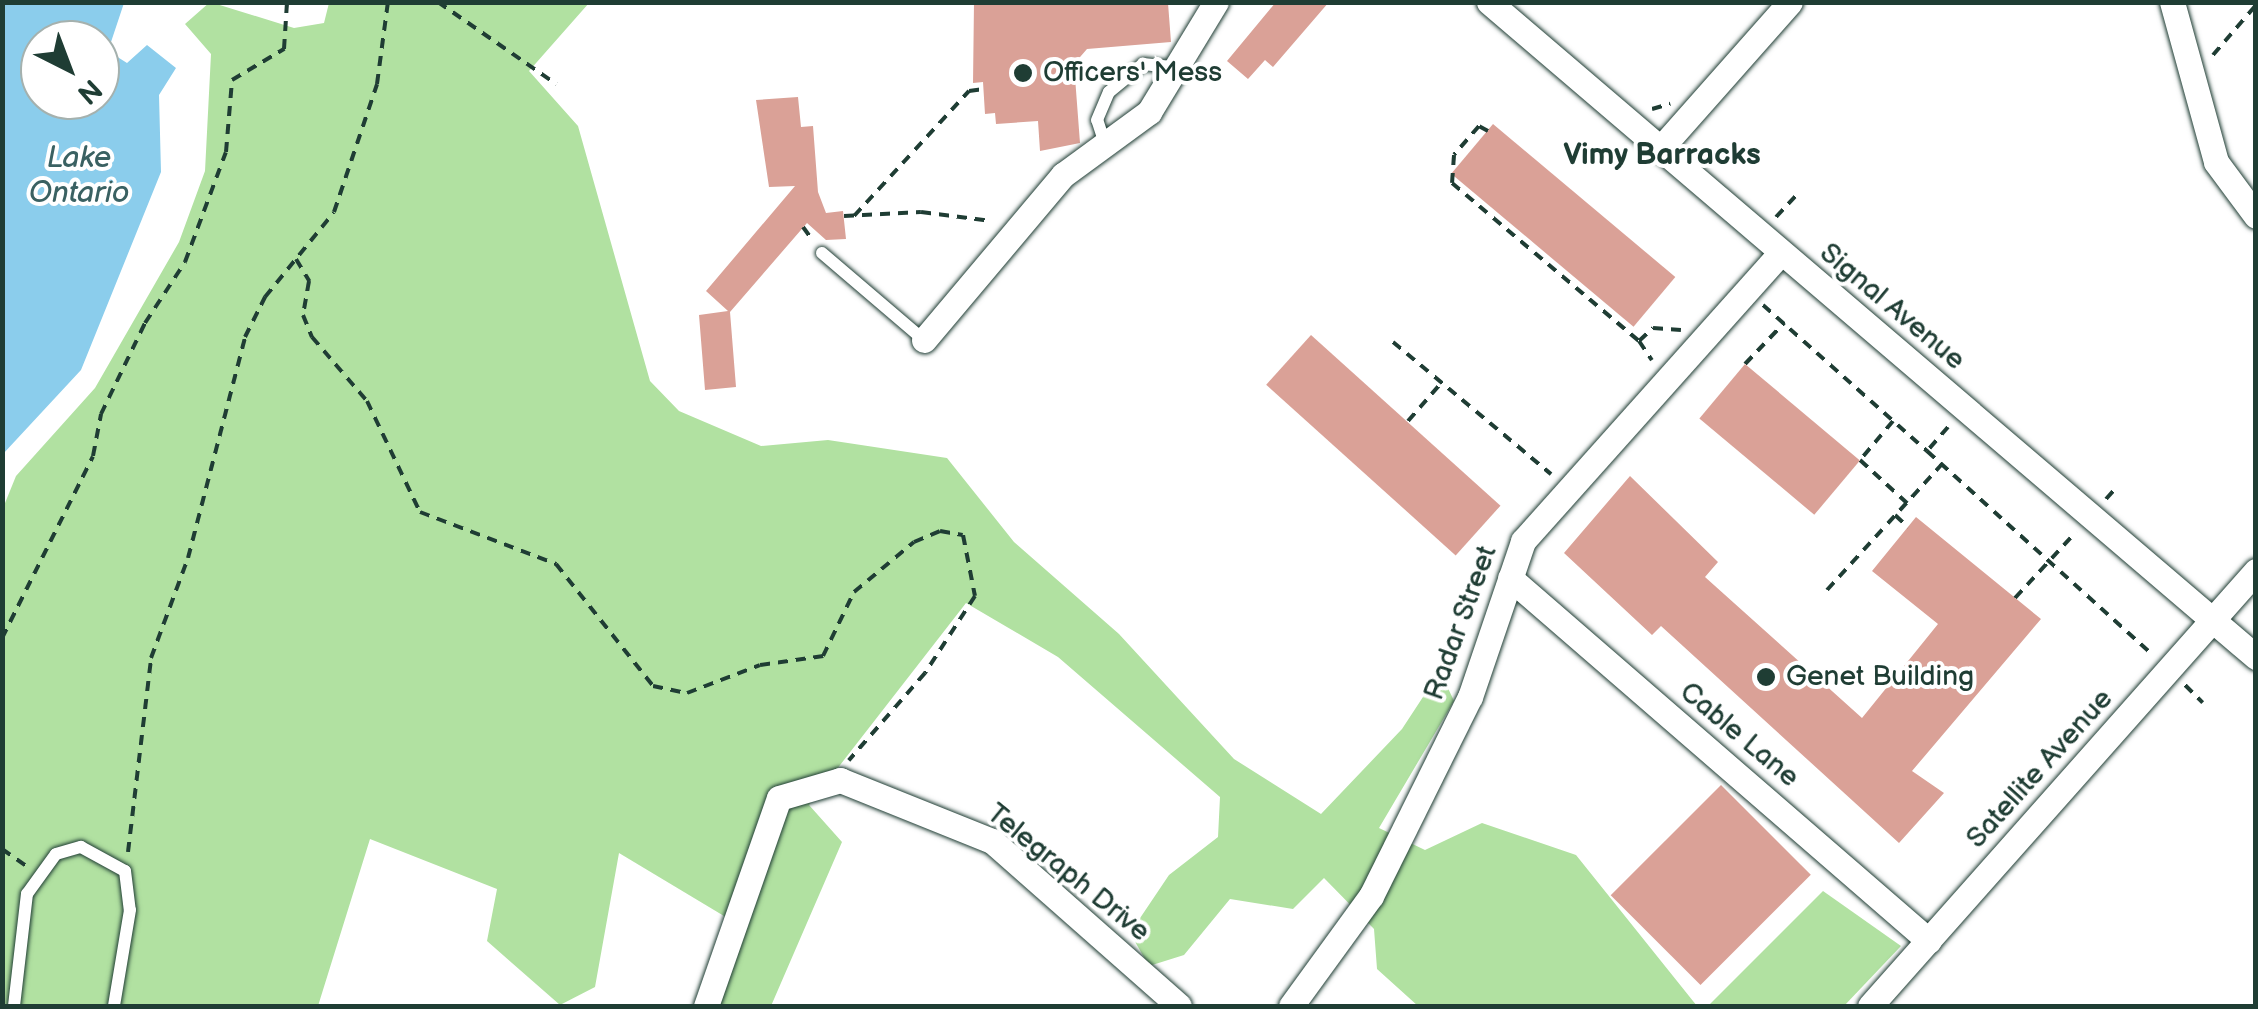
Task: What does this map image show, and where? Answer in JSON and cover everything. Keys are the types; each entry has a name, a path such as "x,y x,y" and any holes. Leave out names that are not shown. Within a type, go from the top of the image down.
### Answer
{"street":[{"path":"924,340 1063,175 1106,147 1148,112 1216,2"},
{"name":"Signal Avenue","path":"1489,2 1760,234 1773,260 1964,408 2256,657"},
{"path":"1660,148 1790,2"},
{"path":"2172,2 2216,162 2254,212"},
{"name":"Radar Street","path":"1290,1006 1371,896 1470,697 1523,541 1773,260"},
{"name":"Satellite Avenue","path":"1870,1006 2256,571"},
{"name":"Cable Lane","path":"1510,578 1929,940"},
{"path":"706,1006 778,798 840,780"},
{"name":"Telegraph Drive","path":"840,780 992,841 1178,1006"}],"lane":[{"path":"1106,147 1097,120 1119,80 1142,64 1174,68"},
{"path":"822,253 924,340"},
{"path":"14,1006 18,938 38,872 81,847 125,871 130,910 114,1006"}],"path":[{"path":"2,638 93,456 101,414 145,324 185,262 226,152 232,80 284,49 287,2"},
{"path":"125,871 151,658 188,558 246,337 296,259 334,212 359,151 388,2"},
{"path":"438,2 556,84"},
{"path":"2206,63 2256,5"},
{"path":"854,216 969,90 984,89"},
{"path":"1488,132 1479,126 1454,154 1452,183 1640,341 1659,366 1669,354"},
{"path":"1760,234 1799,192"},
{"path":"844,216 921,212 1020,225"},
{"path":"296,259 309,280 303,315 312,337 367,401 420,512 556,564 653,686 687,693 760,665 823,656 854,592 914,542 940,531 964,535 976,596 926,674 859,743 840,780"},
{"path":"1773,260 1777,281 1759,302 2051,560 2203,703"},
{"path":"1746,364 1784,323"},
{"path":"1640,341 1653,328 1690,330 1680,342"},
{"path":"1393,342 1558,481"},
{"path":"1408,421 1442,382"},
{"path":"1927,451 1964,408"},
{"path":"1893,420 1860,460 1907,502"},
{"path":"1826,590 1942,464"},
{"path":"2015,598 2116,488"},
{"path":"1895,515 1908,527"},
{"path":"2,848 38,872"}],"green space":[{"path":"210,2 294,28 324,23 329,3 589,3 529,71 578,126 650,381 679,411 761,446 828,440 947,458 1014,542 1119,634 1234,759 1321,814 1402,729 1440,671 1454,701 1379,828 1425,850 1482,823 1576,855 1697,1006 1418,1006 1377,969 1374,929 1324,878 1293,909 1230,899 1184,955 1149,966 1130,933 1169,875 1218,837 1220,797 1058,657 966,603 809,805 842,842 771,1006 720,1006 734,922 619,853 595,987 560,1005 487,941 497,889 370,839 318,1006 3,1006 3,508 16,476 95,388 179,242 205,171 211,54 185,24"},
{"path":"1823,891 1901,946 1844,1006 1708,1006"}],"water":[{"name":"Lake Ontario","path":"3,2 124,3 118,20 20,20 20,120 120,120 120,59 127,63 147,45 176,68 159,95 161,172 81,370 3,454"}],"building":[{"name":"Officers' Mess","path":"974,2 1168,3 1171,42 1087,49 1074,64 1080,143 1040,151 1038,121 996,124 995,113 985,114 983,82 973,83"},
{"path":"1276,2 1329,2 1273,67 1265,60 1248,79 1227,61"},
{"path":"798,97 801,127 813,126 818,192 826,213 843,211 846,239 826,240 807,223 730,312 736,387 705,390 699,315 728,311 706,291 795,186 769,187 756,100"},
{"path":"1493,124 1675,277 1634,327 1451,174"},
{"path":"1311,335 1501,506 1456,555 1266,385"},
{"path":"1745,364 1860,460 1814,515 1699,418"},
{"name":"Genet Building","path":"1630,476 1718,562 1705,577 1862,718 1938,624 1872,571 1916,517 2041,619 1912,771 1944,793 1899,843 1661,626 1652,635 1564,553"},
{"path":"1721,785 1811,875 1700,985 1611,895"}],"place":[{"name":"Officers' Mess","path":"1023,73"},
{"name":"Genet Building","path":"1766,677"}],"district":[{"name":"Vimy Barracks","path":"1662,155"}]}
